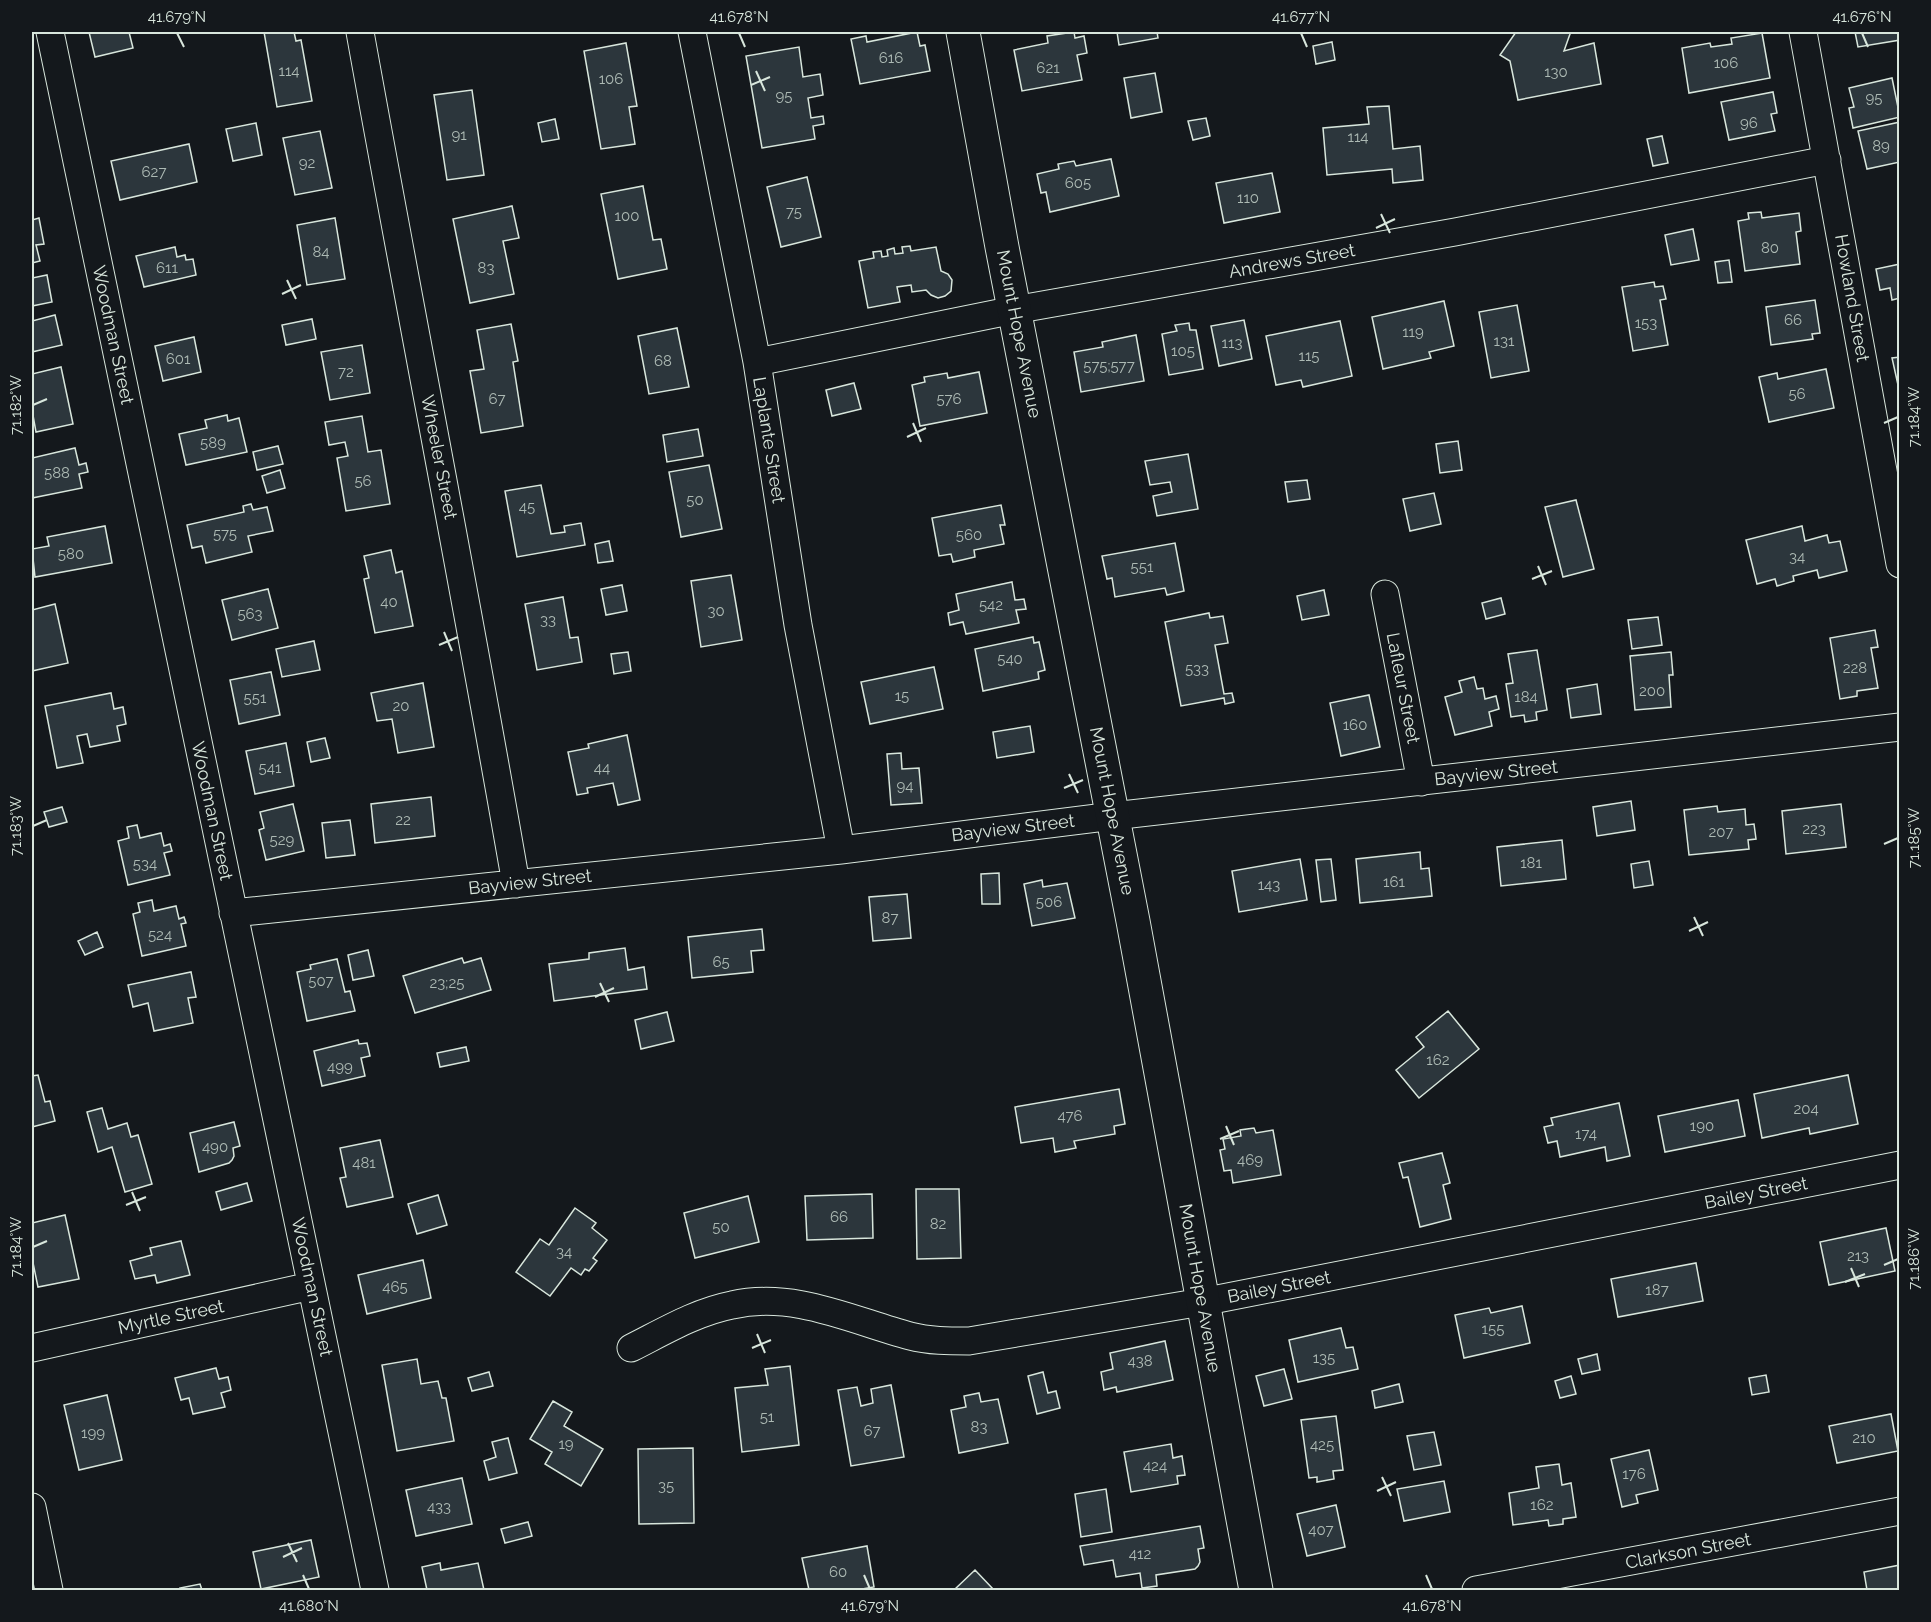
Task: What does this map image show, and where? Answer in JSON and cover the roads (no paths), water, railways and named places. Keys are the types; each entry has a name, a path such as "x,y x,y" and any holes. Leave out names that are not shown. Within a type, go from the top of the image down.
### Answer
{"main road":[{"name":"Mount Hope Avenue","path":"963,32 1014,310 1113,816 1256,1590"}],"street":[{"name":"Woodman Street","path":"50,32 375,1590"},
{"name":"Wheeler Street","path":"360,32 408,301 473,637 516,884"},
{"name":"Laplante Street","path":"692,32 758,362 798,625 841,850"},
{"name":"Howland Street","path":"1803,32 1899,564"},
{"name":"Andrews Street","path":"758,362 1014,310 1455,232 1827,160"},
{"name":"Lafleur Street","path":"1385,594 1420,782"},
{"name":"Bayview Street","path":"233,913 841,850 1113,816 1899,727"},
{"name":"Bailey Street","path":"631,1348 696,1316 732,1305 776,1300 836,1312 912,1337 940,1341 969,1341 1202,1302 1899,1165"},
{"name":"Myrtle Street","path":"32,1348 312,1286"},
{"path":"32,1507 50,1590"},
{"name":"Clarkson Street","path":"1476,1590 1899,1510"}]}
